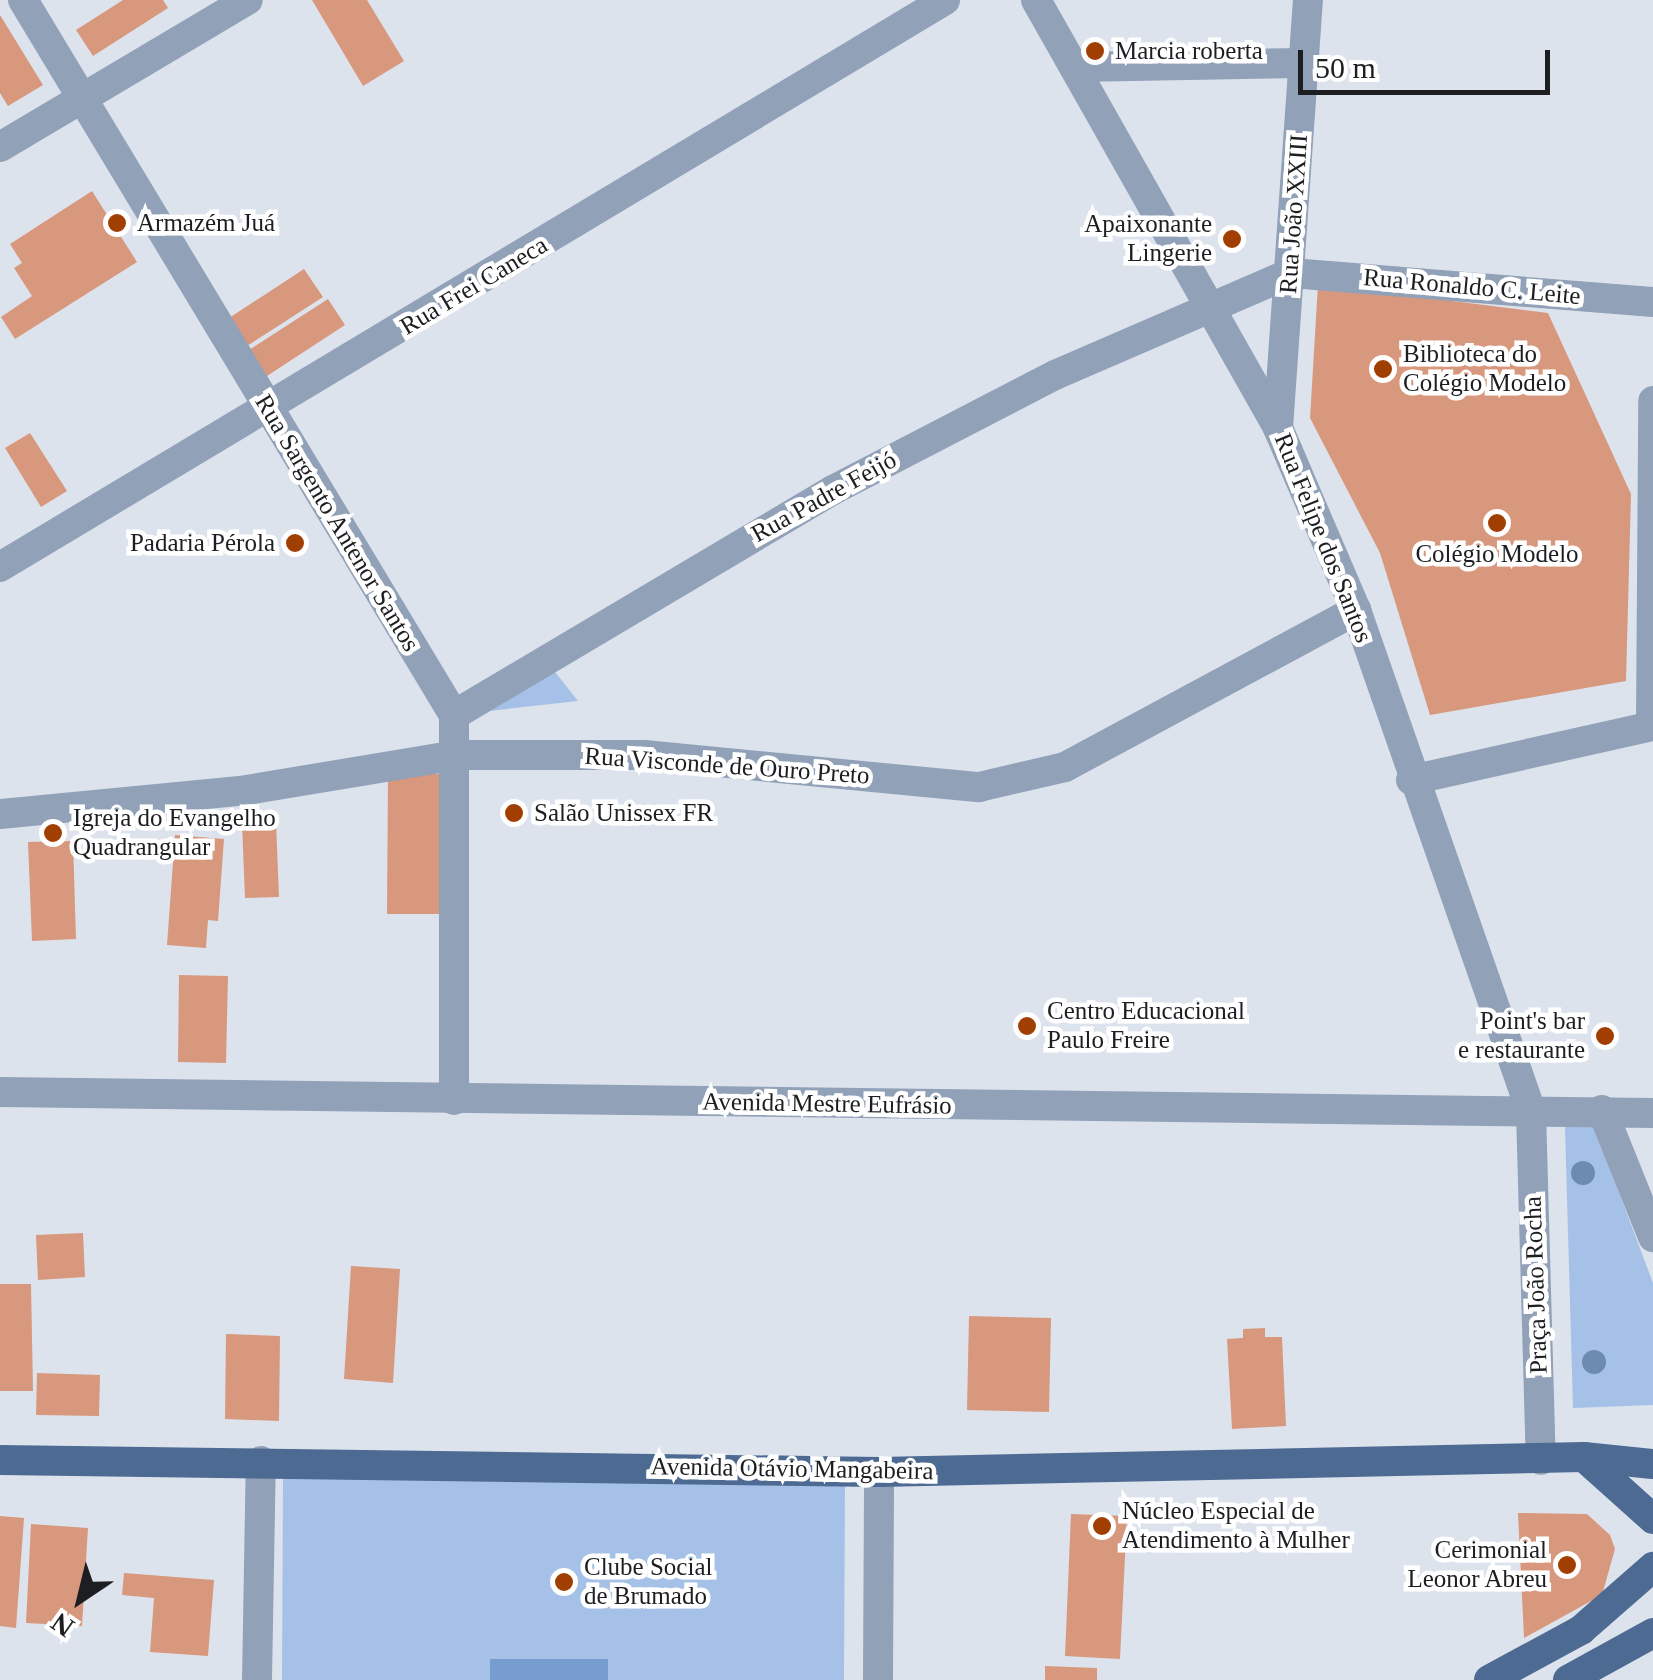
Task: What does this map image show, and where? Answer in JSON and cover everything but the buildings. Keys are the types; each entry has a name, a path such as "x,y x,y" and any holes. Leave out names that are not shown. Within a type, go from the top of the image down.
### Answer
{"main road":[{"name":"Avenida Otávio Mangabeira","path":"0,1460 879,1472 1540,1460 1584,1456 1653,1464"},
{"path":"1584,1456 1653,1519"},
{"path":"1489,1680 1581,1630 1653,1568"},
{"path":"1568,1680 1653,1633"}],"street":[{"name":"Rua Sargento Antenor Santos","path":"22,0 454,715 458,755 454,1100"},
{"path":"0,147 248,0"},
{"name":"Rua Frei Caneca","path":"0,566 268,410 945,0"},
{"name":"Rua Felipe dos Santos","path":"1036,0 1278,428 1356,610 1411,780 1531,1111"},
{"name":"Rua João XXIII","path":"1278,428 1308,0"},
{"path":"1076,67 1304,64"},
{"name":"Rua Ronaldo C. Leite","path":"1291,273 1653,302"},
{"name":"Rua Padre Feijó","path":"454,715 833,490 1055,374 1291,273"},
{"path":"1411,780 1652,726 1653,401"},
{"name":"Rua Visconde de Ouro Preto","path":"0,814 240,791 458,755 644,754 980,787 1065,767 1356,610"},
{"name":"Avenida Mestre Eufrásio","path":"0,1092 1653,1113"},
{"path":"1602,1110 1653,1237"},
{"name":"Praça João Rocha","path":"1531,1111 1540,1460"},
{"path":"258,1680 261,1461"},
{"path":"878,1680 879,1472"}],"shaded area":[{"path":"548,663 578,701 480,712"},
{"path":"1571,1111 1594,1126 1653,1283 1653,1405 1573,1408 1565,1128"},
{"name":"Clube Social de Brumado","path":"283,1477 845,1484 844,1680 282,1680"},
{"path":"490,1659 608,1659 608,1680 490,1680"}],"place":[{"name":"Marcia roberta","path":"1095,51"},
{"name":"Armazém Juá","path":"117,223"},
{"name":"Apaixonante Lingerie","path":"1232,239"},
{"name":"Biblioteca do Colégio Modelo","path":"1383,369"},
{"name":"Colégio Modelo","path":"1497,523"},
{"name":"Padaria Pérola","path":"295,543"},
{"name":"Salão Unissex FR","path":"514,813"},
{"name":"Igreja do Evangelho Quadrangular","path":"53,833"},
{"name":"Centro Educacional Paulo Freire","path":"1027,1026"},
{"name":"Point's bar e restaurante","path":"1605,1036"},
{"name":"Núcleo Especial de Atendimento à Mulher","path":"1102,1526"},
{"name":"Cerimonial Leonor Abreu","path":"1567,1565"},
{"name":"Clube Social de Brumado","path":"564,1582"}]}
